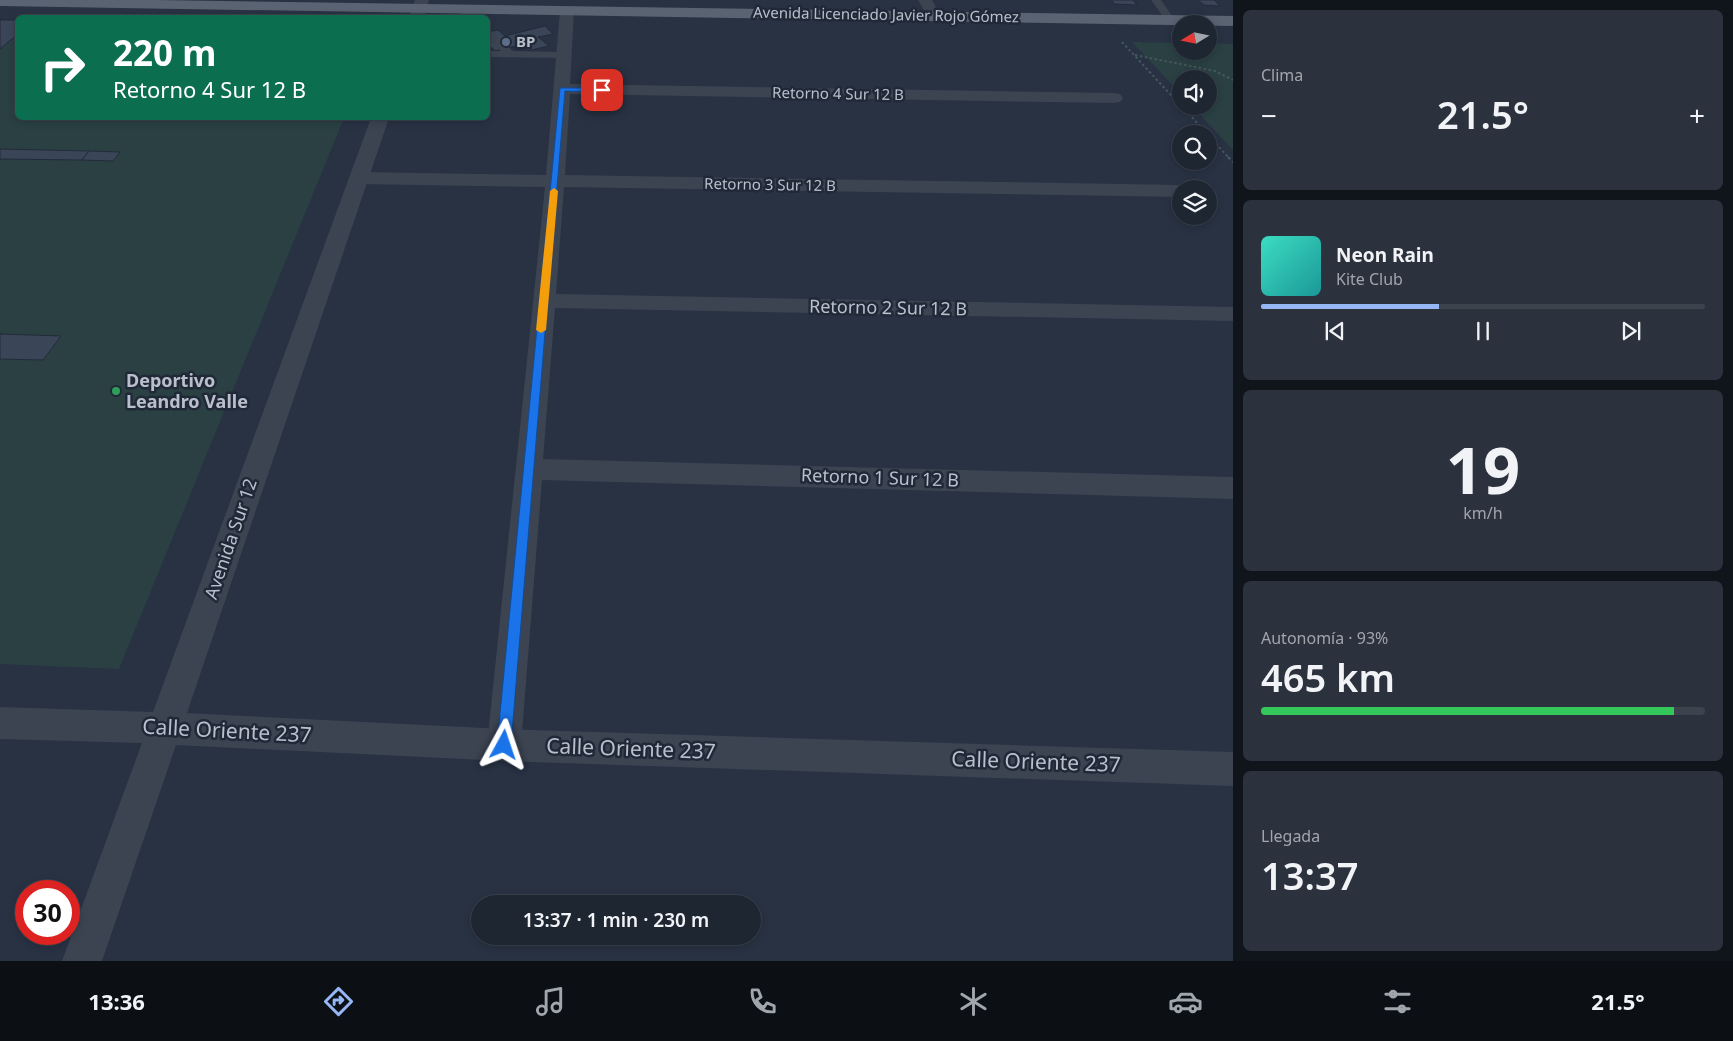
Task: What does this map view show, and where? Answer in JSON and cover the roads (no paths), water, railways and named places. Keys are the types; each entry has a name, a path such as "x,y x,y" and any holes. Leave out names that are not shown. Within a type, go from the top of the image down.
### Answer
{"main road":[{"name":"Avenida Licenciado Javier Rojo Gómez","path":"0,2 419,9 466,13 567,11 1233,21"}],"street":[{"path":"925,0 934,16"},
{"path":"504,745 544,301 567,11"},
{"name":"Retorno 4 Sur 12 B","path":"562,89 1114,98"},
{"name":"Avenida Sur 12","path":"82,961 379,120"},
{"name":"Retorno 3 Sur 12 B","path":"359,178 1172,191"},
{"name":"Retorno 2 Sur 12 B","path":"544,301 1233,314"},
{"name":"Retorno 1 Sur 12 B","path":"528,469 1233,488"},
{"name":"Calle Oriente 237","path":"0,723 165,728 504,745 1233,769"}],"lane":[{"path":"1156,0 1170,20"},
{"path":"490,35 511,55"},
{"path":"490,54 564,55"}],"place":[{"name":"BP","path":"506,42"},
{"name":"Deportivo Leandro Valle","path":"116,391"}]}
